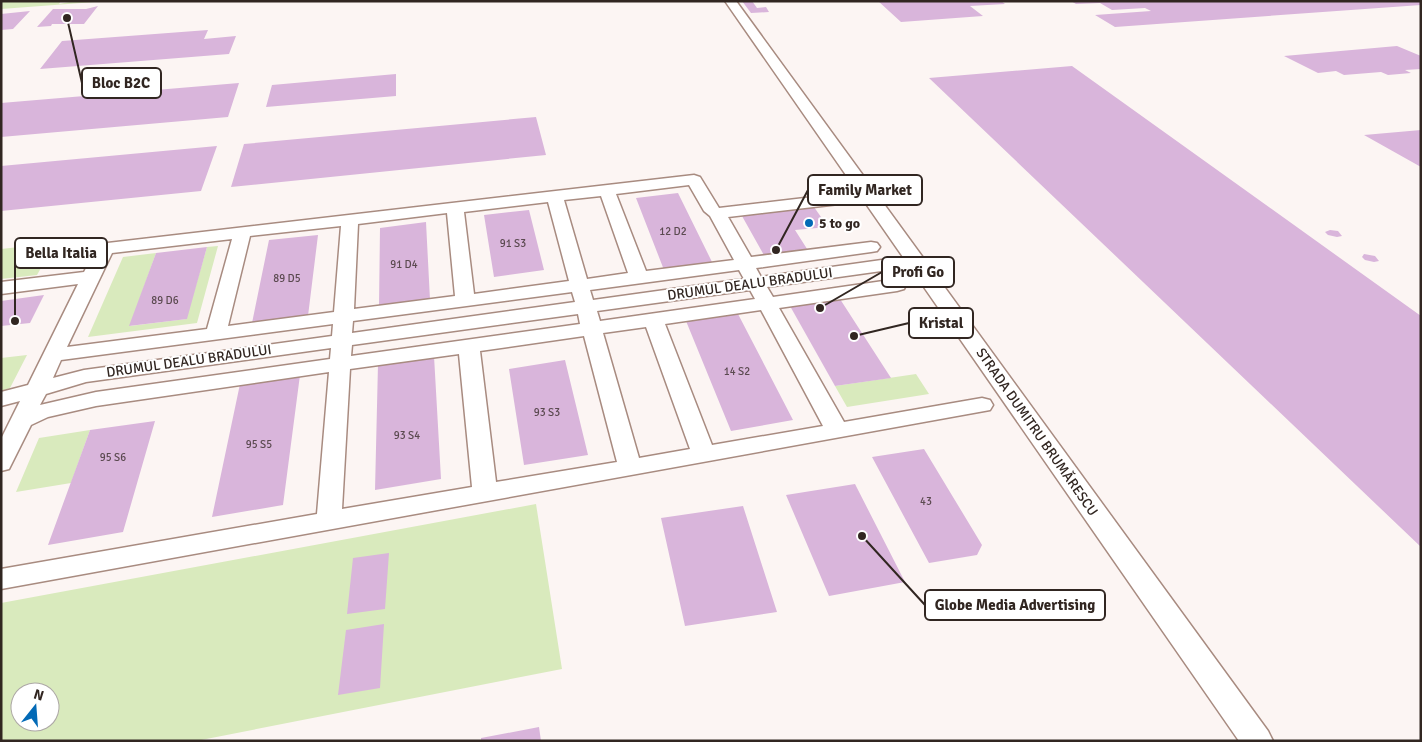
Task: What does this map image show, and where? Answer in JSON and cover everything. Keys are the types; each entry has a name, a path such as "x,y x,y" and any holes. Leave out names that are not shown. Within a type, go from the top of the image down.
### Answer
{"street":[{"name":"STRADA DUMITRU BRUMĂRESCU","path":"730,1 1257,741"},
{"path":"1,462 105,248 694,180 712,211 717,213 839,199"},
{"path":"607,190 638,278"},
{"path":"555,196 630,467"},
{"path":"455,208 465,301"},
{"path":"717,213 836,430"},
{"path":"329,521 350,220"},
{"name":"DRUMUL DEALU BRADULUI","path":"216,334 242,232"},
{"name":"DRUMUL DEALU BRADULUI","path":"53,355 871,247"},
{"name":"DRUMUL DEALU BRADULUI","path":"1,399 84,376 915,261"},
{"path":"1,288 90,278"},
{"path":"21,421 41,412 89,400 897,285"},
{"path":"654,320 704,454"},
{"path":"469,346 485,493"},
{"path":"1,579 982,405"}],"green space":[{"path":"1,1 61,1 59,4 75,1 108,1 1,9"},
{"path":"55,243 37,275 1,279 1,249"},
{"path":"218,246 197,323 88,337 123,257 156,253 130,326 186,319 207,247"},
{"path":"27,355 10,388 1,391 1,358"},
{"path":"916,374 929,394 847,407 835,386"},
{"path":"90,430 71,483 16,492 39,438"},
{"path":"536,504 562,669 196,741 1,741 1,603"}],"building":[{"path":"742,1 752,1 757,8 766,7 769,12 751,13"},
{"path":"878,1 1001,1 1005,4 970,6 983,16 901,22"},
{"path":"1071,1 1421,1 1421,5 1115,27 1095,15 1151,11 1145,8 1112,10 1100,3 1076,4"},
{"path":"98,6 84,24 52,24 51,26 37,27 53,9 86,9"},
{"path":"30,11 13,29 1,30 1,14"},
{"path":"208,30 204,39 236,36 229,54 40,69 62,41"},
{"path":"1397,46 1421,56 1421,69 1405,70 1411,73 1388,75 1381,72 1344,75 1336,71 1318,73 1284,56"},
{"path":"1072,66 1421,316 1421,547 929,78"},
{"path":"396,74 396,96 266,107 272,85"},
{"path":"239,83 228,117 1,137 1,103"},
{"path":"536,117 546,155 231,187 244,144"},
{"path":"1421,130 1421,167 1364,135"},
{"path":"217,146 201,191 1,211 1,166"},
{"path":"678,193 713,264 664,270 636,198"},
{"path":"814,207 828,227 795,230 809,252 765,257 742,216"},
{"path":"529,210 544,270 494,277 484,215"},
{"path":"426,222 430,300 379,307 380,228"},
{"path":"1330,230 1338,231 1342,236 1328,235 1325,232"},
{"path":"318,235 308,316 252,323 269,240"},
{"path":"207,247 187,319 129,326 156,253"},
{"path":"1364,254 1375,256 1379,261 1365,260 1362,257"},
{"path":"44,295 30,323 1,326 1,301"},
{"path":"840,299 891,378 835,386 790,306"},
{"path":"738,314 793,420 731,431 686,321"},
{"path":"434,356 441,479 375,490 378,364"},
{"path":"565,360 588,455 524,465 509,369"},
{"path":"300,375 283,505 212,517 240,384"},
{"path":"155,421 123,532 48,545 90,430"},
{"path":"924,449 982,545 977,555 929,563 872,457"},
{"path":"855,484 905,582 829,596 786,495"},
{"path":"743,506 777,612 685,626 661,518"},
{"path":"389,553 385,609 347,614 353,558"},
{"path":"384,624 380,688 338,695 346,630"},
{"path":"539,727 541,741 481,741 481,738"}],"place":[{"name":"Bloc B2C","path":"67,18"},
{"name":"5 to go","path":"809,223"},
{"name":"Family Market","path":"776,250"},
{"name":"Profi Go","path":"820,308"},
{"name":"Bella Italia","path":"15,321"},
{"name":"Kristal","path":"854,336"},
{"name":"Globe Media Advertising","path":"862,536"}]}
